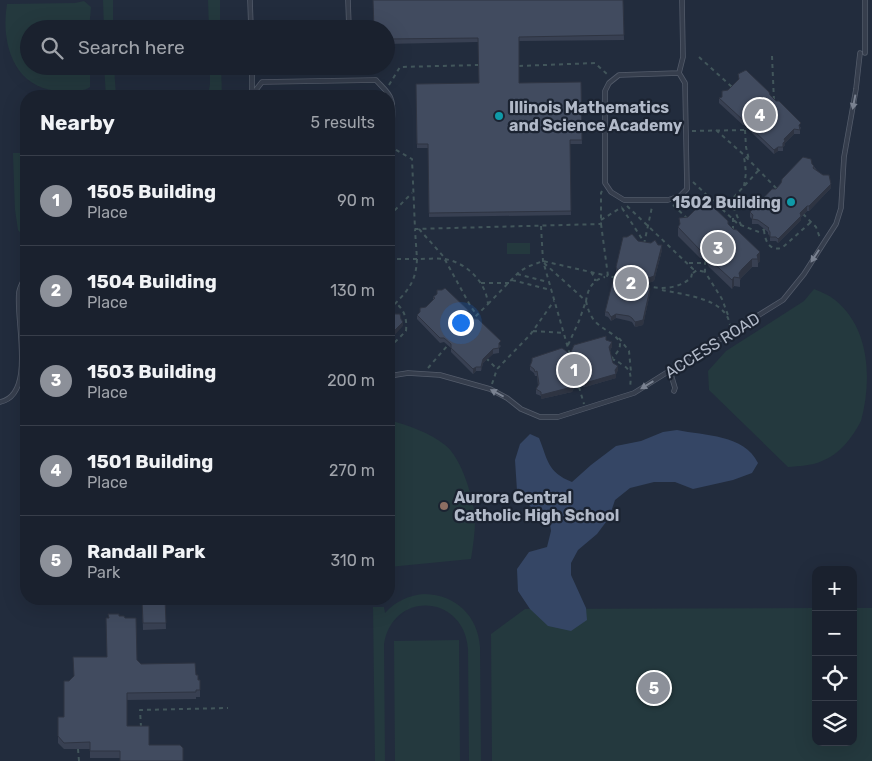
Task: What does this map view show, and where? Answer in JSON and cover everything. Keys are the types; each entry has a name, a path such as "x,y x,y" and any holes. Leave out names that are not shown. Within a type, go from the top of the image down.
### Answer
{"lane":[{"path":"250,0 251,20"},
{"path":"348,0 349,20"},
{"path":"679,73 619,75 612,80 605,90 605,183 611,192 624,200 668,200 680,196 687,189 685,83 679,73 683,57 682,0"},
{"name":"ACCESS ROAD","path":"395,375 440,375 490,389 507,398 521,410 540,417 558,417 630,394 783,300 804,274 821,248 836,224 842,208 844,157 862,53 864,0"},
{"path":"252,75 253,90"},
{"path":"256,90 262,82 376,80 385,90"},
{"path":"20,288 18,306 20,325"},
{"path":"670,371 675,388 674,391"},
{"path":"0,402 5,401 12,395 20,380"}],"path":[{"path":"772,56 773,103"},
{"path":"698,57 734,90"},
{"path":"519,66 595,62 612,80"},
{"path":"387,90 400,67 479,65"},
{"path":"687,131 745,130 748,127"},
{"path":"716,130 744,155 778,191"},
{"path":"745,130 747,153 751,163"},
{"path":"395,150 412,160 412,193 417,259 413,282 396,303 406,316 406,331 395,342"},
{"path":"744,155 746,173 744,188"},
{"path":"723,209 758,171"},
{"path":"688,177 741,225 759,232 768,228"},
{"path":"607,186 601,193 601,224 608,276"},
{"path":"395,210 412,193"},
{"path":"733,198 736,216 741,225"},
{"path":"642,250 654,200"},
{"path":"668,200 693,224"},
{"path":"601,220 622,208 624,202 689,263 693,269 691,278 676,286 659,289"},
{"path":"622,208 644,242"},
{"path":"803,214 818,230 821,248"},
{"path":"730,236 733,232 733,218"},
{"path":"764,230 769,246 778,249 782,248 811,222"},
{"path":"415,229 601,224"},
{"path":"541,226 543,261 570,355"},
{"path":"419,229 444,259 477,315"},
{"path":"395,259 444,259 464,267 481,283 488,304"},
{"path":"543,261 586,301 594,321 617,336 629,351 631,372 630,394"},
{"path":"470,322 517,274 526,267 543,261 618,278"},
{"path":"689,263 706,262 705,272 722,299 728,314 732,333"},
{"path":"693,273 696,270 705,272"},
{"path":"591,272 595,278 594,282"},
{"path":"517,274 548,282"},
{"path":"568,347 586,301 588,288 594,282 608,276"},
{"path":"481,283 510,281 551,290"},
{"path":"648,286 707,301 728,314"},
{"path":"490,389 496,369 533,331 554,300"},
{"path":"533,331 564,334"},
{"path":"604,361 611,359 617,354 619,349 617,336"},
{"path":"422,374 448,345"},
{"path":"485,357 496,369"},
{"path":"611,359 631,372"},
{"path":"579,387 586,408"},
{"path":"141,732 140,710 228,708"},
{"path":"78,749 79,761"}],"green space":[{"path":"103,0 113,0 113,20 104,20"},
{"path":"208,0 220,0 220,20 209,20"},
{"path":"84,1 91,7 90,20 20,20 20,71 9,50 6,35 7,4 75,3"},
{"path":"23,75 90,75 90,87 81,90 47,89 34,84"},
{"path":"105,75 115,75 116,90 106,90"},
{"path":"210,75 221,75 222,90 209,90"},
{"path":"13,153 20,153 20,232 15,210"},
{"path":"507,243 530,243 530,254 507,254"},
{"path":"814,289 828,295 847,312 862,340 867,372 864,405 861,421 845,445 834,454 814,464 788,467 709,390 708,371 726,351 804,301"},
{"path":"395,422 432,436 445,445 457,459 470,491 474,512 475,530 471,559 395,566"},
{"path":"425,594 446,598 463,609 475,626 480,647 481,761 469,761 468,649 464,631 454,617 442,609 428,606 413,607 400,614 390,626 384,644 385,761 375,761 373,607 384,607 385,613 403,599"},
{"path":"812,608 812,746 857,746 857,608 872,608 872,761 492,761 491,634 525,609"},
{"path":"459,640 460,761 395,761 394,641"}],"water":[{"path":"677,430 711,435 734,441 752,454 758,463 752,473 733,480 693,489 675,482 654,482 630,488 615,500 609,518 597,534 578,550 571,563 571,575 586,608 587,620 571,631 548,626 530,609 518,591 517,569 529,552 547,547 551,531 548,511 531,507 517,491 515,460 520,444 530,434 539,438 553,469 572,482 616,446 641,441 663,432"}],"building":[{"name":"Illinois Mathematics and Science Academy","path":"373,0 623,0 624,35 519,37 519,83 581,82 582,140 570,140 571,211 429,213 428,144 417,144 416,84 479,83 478,38 395,39 395,20 374,20"},
{"path":"746,70 776,101 779,101 801,123 799,125 800,130 794,129 784,139 783,147 778,147 774,150 745,120 719,98 722,97 722,91 728,90 739,79 738,74"},
{"name":"1502 Building","path":"803,157 811,159 813,168 823,175 829,175 831,184 800,213 801,216 778,239 770,237 769,228 758,220 752,219 753,215 750,212 772,189 776,189 782,179"},
{"path":"705,199 728,221 728,224 733,229 737,230 760,252 757,255 758,259 752,259 742,269 739,273 740,278 734,277 732,280 709,259 703,249 700,250 678,227 680,224 679,218 688,217 698,207 697,202 702,202"},
{"path":"632,234 638,241 651,243 655,240 658,245 662,245 654,276 646,279 650,289 643,320 635,322 629,316 616,314 611,317 608,312 605,312 613,280 617,277 618,271 616,267 623,237"},
{"path":"445,288 468,310 468,319 478,319 501,341 499,348 493,349 483,359 481,367 473,369 451,348 451,344 444,338 440,338 417,315 420,312 420,308 426,307 435,298 433,297 437,294 437,290"},
{"path":"395,314 400,314 403,322 395,330"},
{"path":"606,336 606,340 612,342 609,347 613,363 618,366 615,370 616,374 585,383 582,381 574,384 572,387 541,395 541,392 536,389 539,384 537,371 535,372 530,366 532,358 562,348 570,354 574,345"},
{"path":"142,605 165,605 166,623 143,623"},
{"path":"108,614 119,614 119,616 124,616 125,618 136,618 137,660 141,664 195,663 196,675 198,675 198,680 200,680 200,690 196,690 196,692 127,693 127,726 149,726 149,745 180,745 183,748 183,761 120,761 120,751 90,751 90,742 64,743 58,736 58,717 64,717 64,681 69,681 74,676 73,657 107,657 106,618 109,618"}],"place":[{"name":"1501 Building","path":"760,115"},
{"name":"Illinois Mathematics and Science Academy","path":"499,116"},
{"name":"1502 Building","path":"791,202"},
{"name":"1503 Building","path":"718,248"},
{"name":"1504 Building","path":"631,283"},
{"name":"1505 Building","path":"574,370"},
{"name":"Aurora Central Catholic High School","path":"444,506"},
{"name":"Randall Park","path":"654,688"}]}
